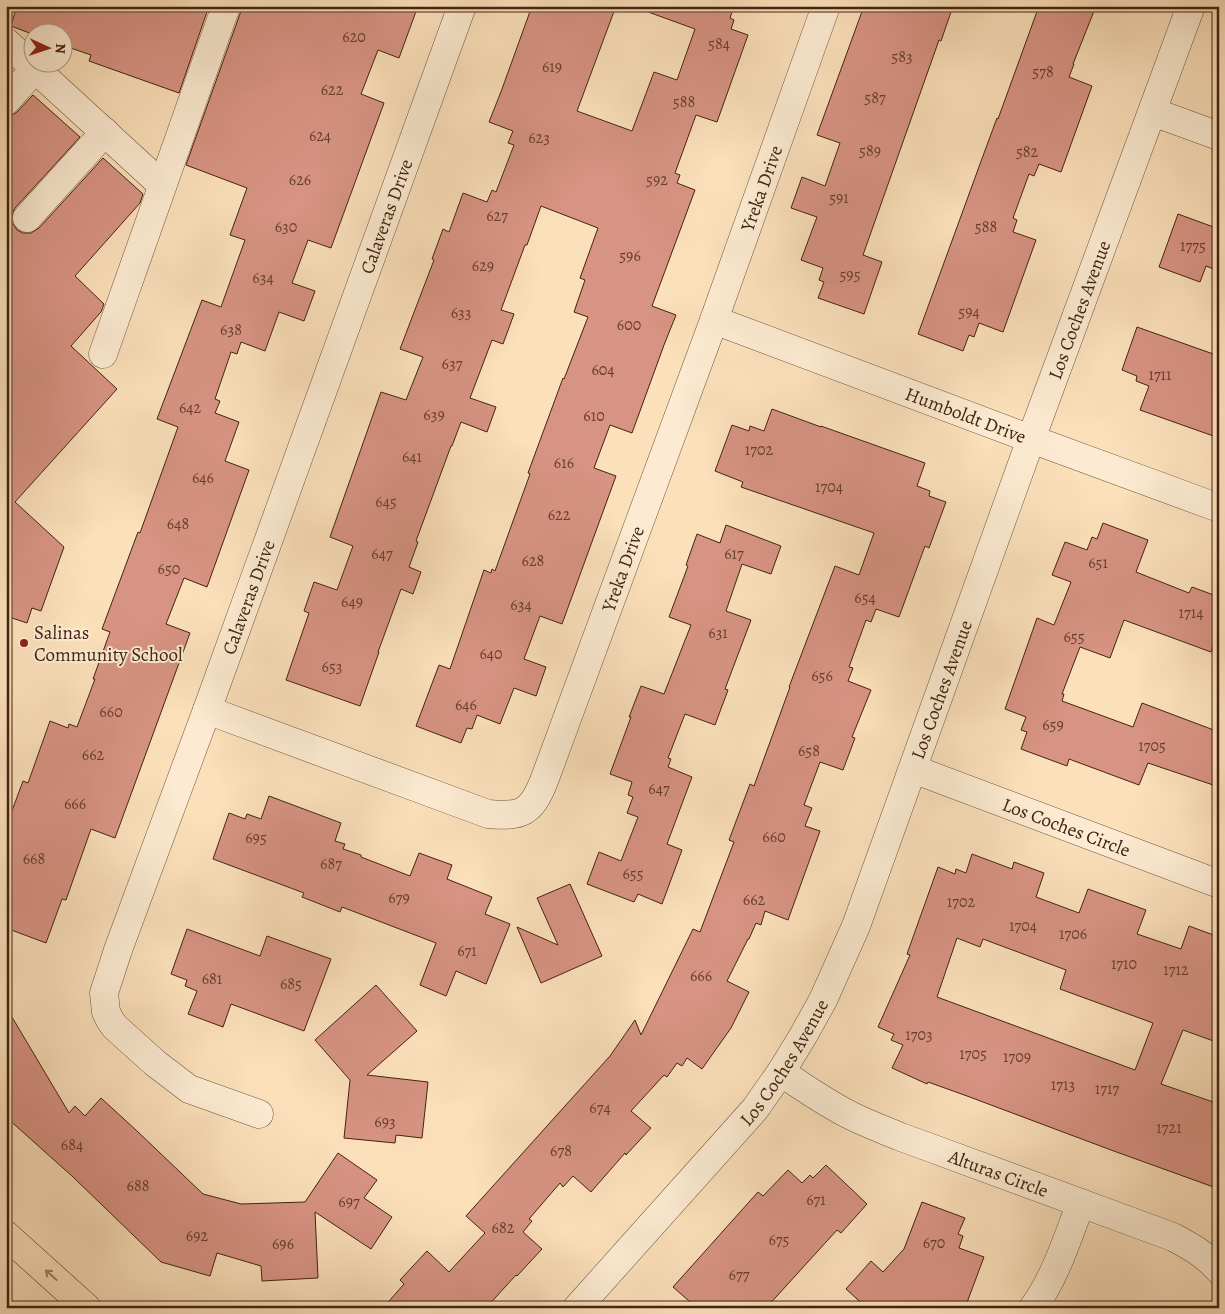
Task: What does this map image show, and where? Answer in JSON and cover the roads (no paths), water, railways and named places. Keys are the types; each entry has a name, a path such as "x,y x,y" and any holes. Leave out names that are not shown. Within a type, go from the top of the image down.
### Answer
{"main road":[{"path":"6,1234 87,1308"}],"street":[{"path":"103,354 226,6"},
{"name":"Calaveras Drive","path":"259,1114 189,1089 115,1027 106,1012 104,993 118,950 462,6"},
{"name":"Yreka Drive","path":"207,710 488,814 514,815 532,805 544,781 714,320 826,6"},
{"name":"Los Coches Avenue","path":"577,1308 755,1109 803,1036 841,962 913,769 1030,439 1191,6"},
{"path":"6,42 22,56"},
{"path":"6,101 33,72"},
{"path":"39,72 162,185"},
{"path":"1153,112 1219,136"},
{"path":"27,218 104,132"},
{"name":"Humboldt Drive","path":"714,320 1219,508"},
{"name":"Los Coches Circle","path":"913,769 1219,884"},
{"name":"Alturas Circle","path":"781,1072 822,1100 867,1123 1173,1237 1210,1260 1219,1270"},
{"path":"1033,1308 1055,1271 1081,1203"}],"place":[{"name":"Salinas Community School","path":"24,643"}]}
